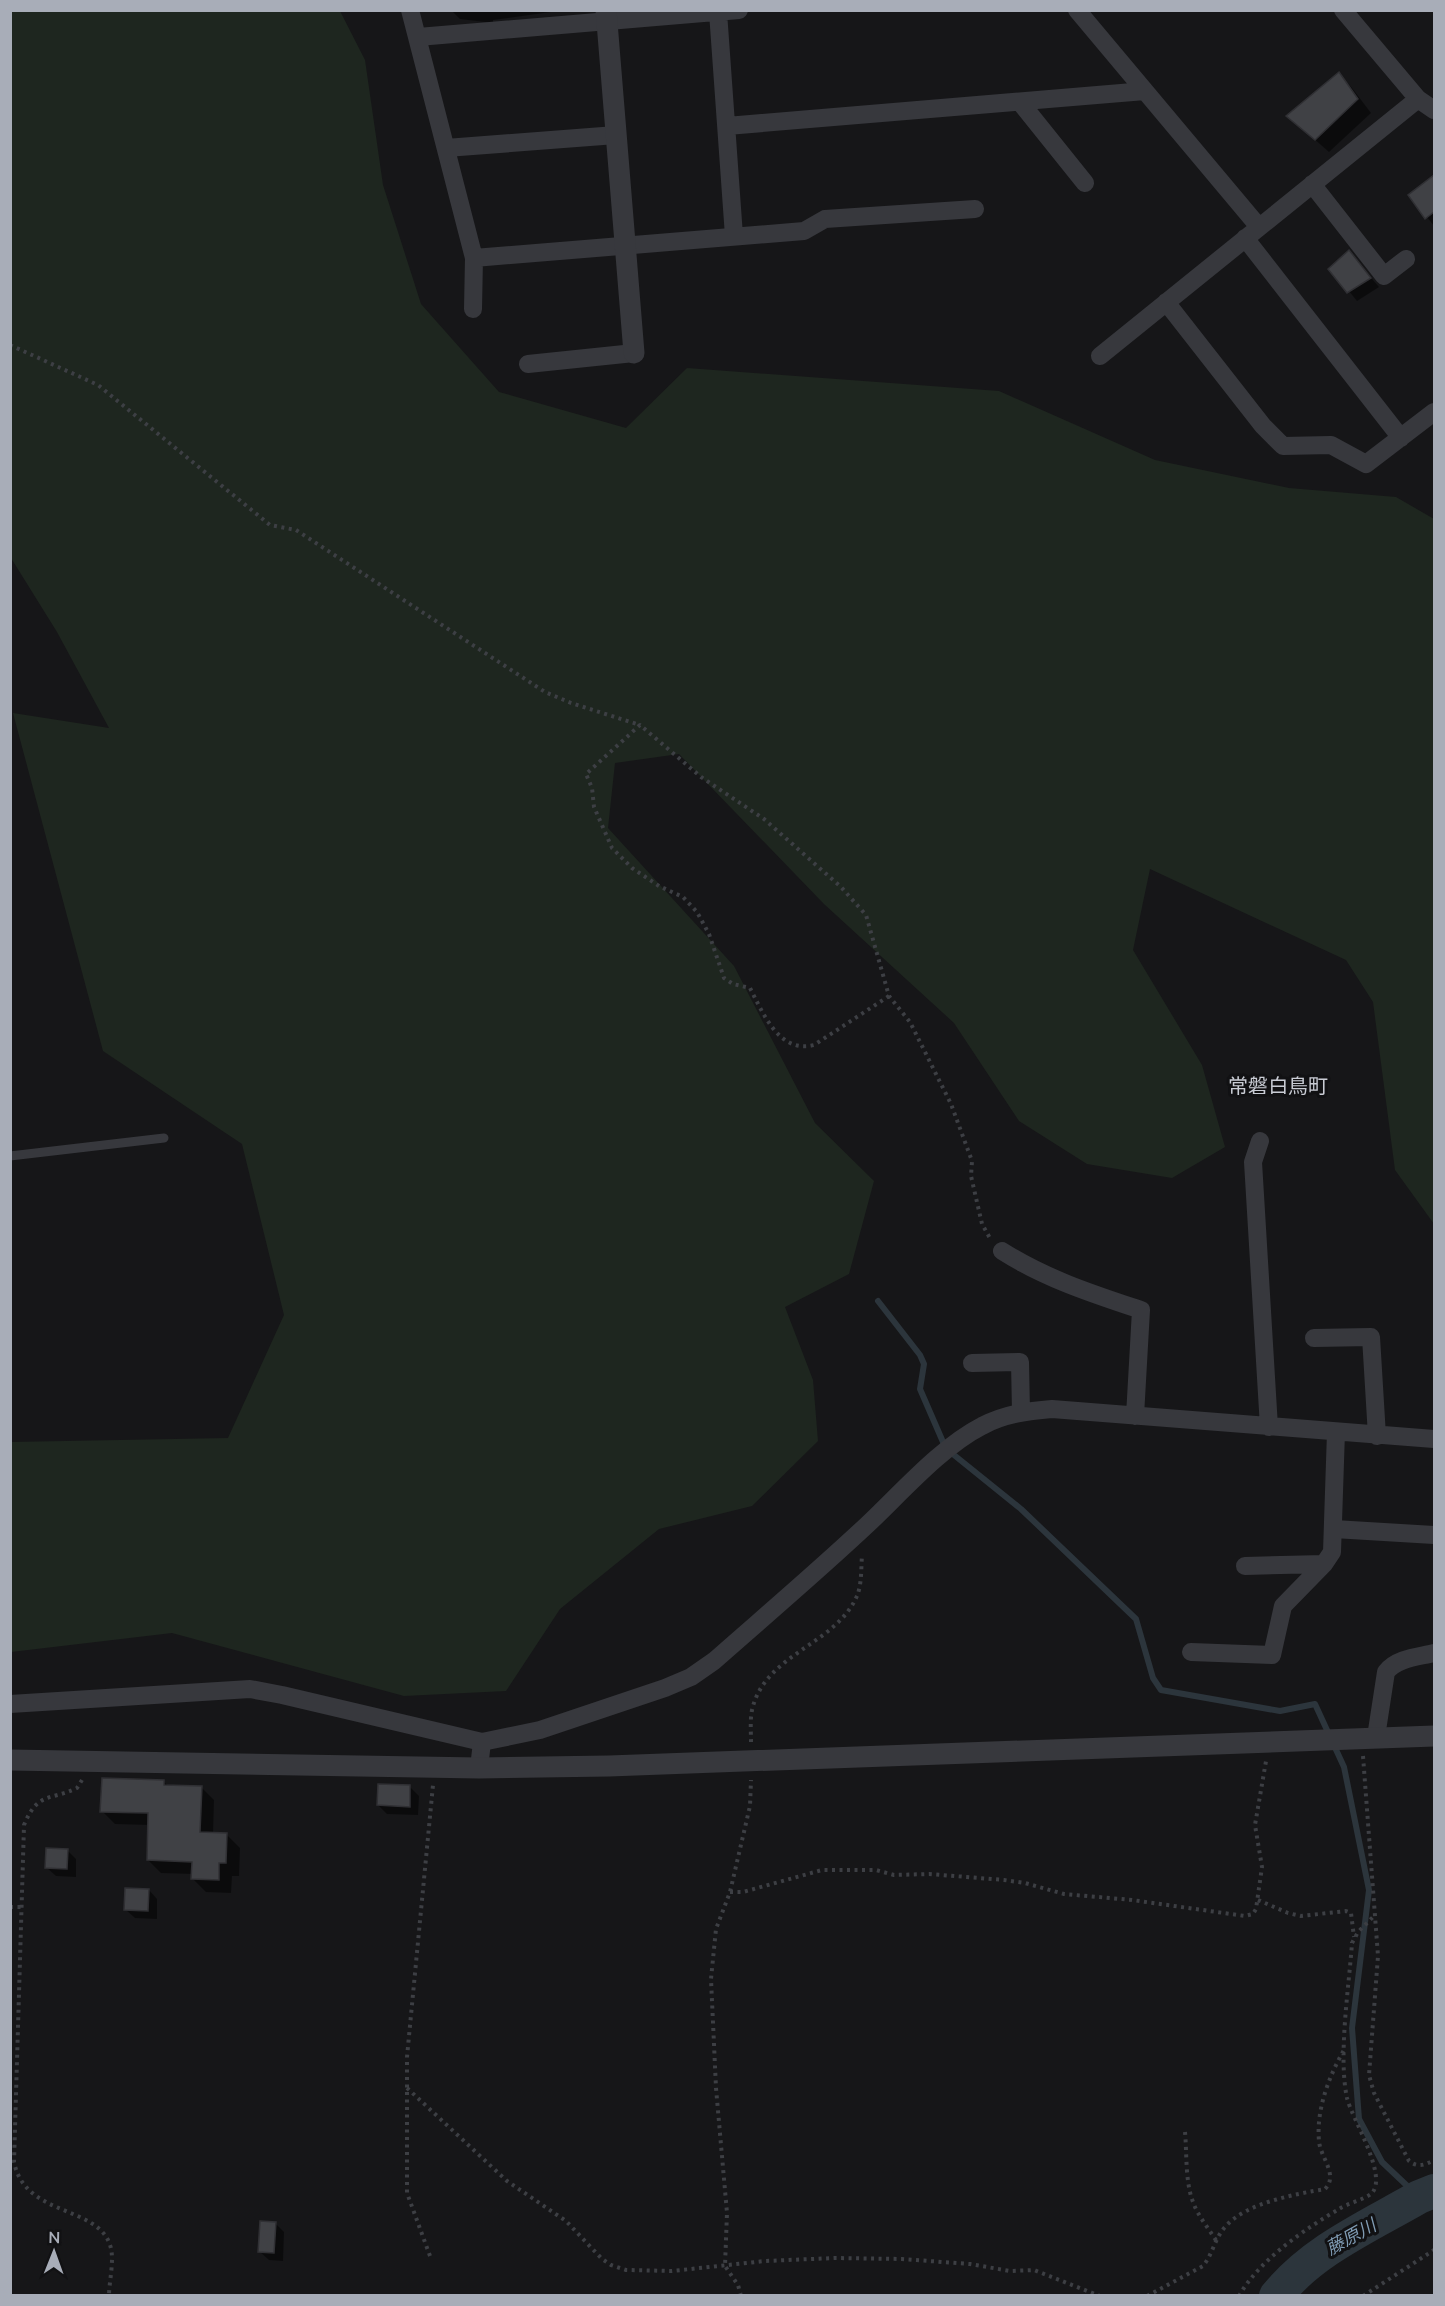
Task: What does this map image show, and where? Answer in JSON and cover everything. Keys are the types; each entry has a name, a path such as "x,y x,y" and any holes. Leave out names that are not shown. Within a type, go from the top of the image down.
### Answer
{"street":[{"path":"410,10 474,258 473,309"},
{"path":"418,37 606,16 739,10"},
{"path":"1077,10 1145,91 1252,233 1401,438"},
{"path":"1343,10 1418,99 1434,110"},
{"path":"718,12 735,236"},
{"path":"528,364 634,354 606,16"},
{"path":"727,126 1145,91"},
{"path":"1100,356 1418,99"},
{"path":"1020,102 1085,183"},
{"path":"446,148 616,135"},
{"path":"1312,184 1384,276 1406,259"},
{"path":"474,258 804,231 825,219 975,209"},
{"path":"1166,302 1263,426 1282,446 1331,445 1366,465 1434,412"},
{"path":"1260,1141 1253,1162 1269,1427"},
{"path":"1002,1251 1058,1282 1142,1310 1135,1416"},
{"path":"1314,1338 1371,1337 1377,1436"},
{"path":"972,1363 1020,1362 1021,1412"},
{"path":"10,1704 250,1689 482,1742 540,1730 691,1677 714,1661 865,1527 948,1449 981,1426 1021,1412 1052,1409 1434,1439"},
{"path":"1191,1652 1272,1655 1283,1606 1324,1564 1332,1552 1336,1432"},
{"path":"1334,1529 1434,1535"},
{"path":"1245,1566 1324,1564"},
{"path":"1369,1737 1386,1672 1391,1666 1401,1661 1434,1653"},
{"path":"10,1760 479,1768 609,1766 1269,1740 1434,1736"},
{"path":"479,1768 482,1742"}],"lane":[{"path":"10,1156 164,1138"}],"path":[{"path":"10,345 98,385 270,525 296,530 545,692 571,703 640,725 701,777 764,819 841,887 866,915 889,996 910,1022 951,1104 972,1161 971,1176 982,1224 988,1238 1002,1251"},
{"path":"640,725 586,774 592,788 594,807 612,848 659,886 683,897 697,912 709,934 724,978 733,984 750,988 771,1028 790,1043 804,1048 814,1045 889,996"},
{"path":"741,2295 738,2285 725,2266 727,2213 716,2088 711,1979 716,1929 730,1892 750,1806 751,1712 755,1698 774,1671 793,1654 829,1632 849,1610 858,1594 865,1527"},
{"path":"1369,1737 1378,1956 1370,2074 1374,2093 1409,2161 1414,2165 1424,2166 1434,2160"},
{"path":"730,1892 743,1892 822,1869 876,1870 894,1875 929,1874 1004,1880 1025,1883 1064,1894 1132,1900 1245,1916 1253,1914 1258,1900 1262,1857 1255,1826 1269,1740"},
{"path":"85,1761 82,1781 77,1788 46,1797 35,1804 24,1825 13,2126 14,2162 16,2175 36,2197 97,2227 106,2236 111,2248 109,2295"},
{"path":"430,2256 407,2193 407,2057 434,1767"},
{"path":"1239,2295 1260,2267 1284,2247 1339,2209 1371,2193 1376,2184 1374,2166 1347,2100 1344,2050 1354,1938 1351,1912 1301,1916 1287,1913 1258,1900"},
{"path":"10,1907 22,1906"},
{"path":"1354,1938 1375,1914"},
{"path":"1147,2295 1203,2266 1224,2228 1232,2220 1281,2198 1325,2188 1330,2184 1332,2178 1319,2144 1318,2129 1331,2073 1344,2050"},
{"path":"407,2088 507,2181 566,2221 610,2265 626,2270 672,2271 765,2261 835,2258 902,2259 970,2264 1010,2271 1034,2270 1100,2295"},
{"path":"1185,2132 1191,2199 1217,2242"},
{"path":"1363,2295 1434,2250"}],"shaded area":[{"path":"11,10 340,11 365,60 383,185 421,304 499,392 626,428 687,368 999,391 1155,460 1289,488 1396,497 1434,519 1434,1224 1395,1170 1373,1002 1346,960 1150,869 1133,950 1202,1065 1225,1147 1172,1178 1087,1164 1019,1121 954,1023 824,904 679,754 615,763 608,828 734,966 815,1123 874,1181 849,1274 785,1307 813,1380 818,1441 752,1506 659,1529 560,1609 506,1691 404,1696 172,1633 11,1652 11,1442 228,1438 284,1315 242,1144 103,1051 13,713 109,728 57,632 11,558"}],"building":[{"path":"1339,72 1358,99 1315,140 1286,116"},
{"path":"1434,175 1434,212 1425,219 1408,195"},
{"path":"1349,250 1371,278 1347,293 1328,269"},
{"path":"102,1778 164,1780 164,1785 202,1786 200,1832 227,1833 226,1863 219,1863 219,1880 191,1879 192,1862 147,1860 148,1813 100,1812"},
{"path":"378,1784 410,1785 410,1807 377,1805"},
{"path":"46,1848 68,1849 67,1869 45,1868"},
{"path":"125,1888 149,1889 148,1911 124,1910"},
{"path":"260,2221 276,2222 274,2253 258,2252"}],"waterway":[{"path":"878,1301 920,1355 924,1364 920,1389 943,1442 954,1455 1021,1509 1136,1619 1153,1678 1161,1690 1280,1711 1315,1704 1344,1767 1369,1890 1352,2028 1359,2119 1382,2162 1419,2197"},
{"name":"藤原川","path":"1276,2296 1307,2265 1324,2252 1419,2197 1434,2191"}],"district":[{"name":"常磐白鳥町","path":"1278,1086"}]}
